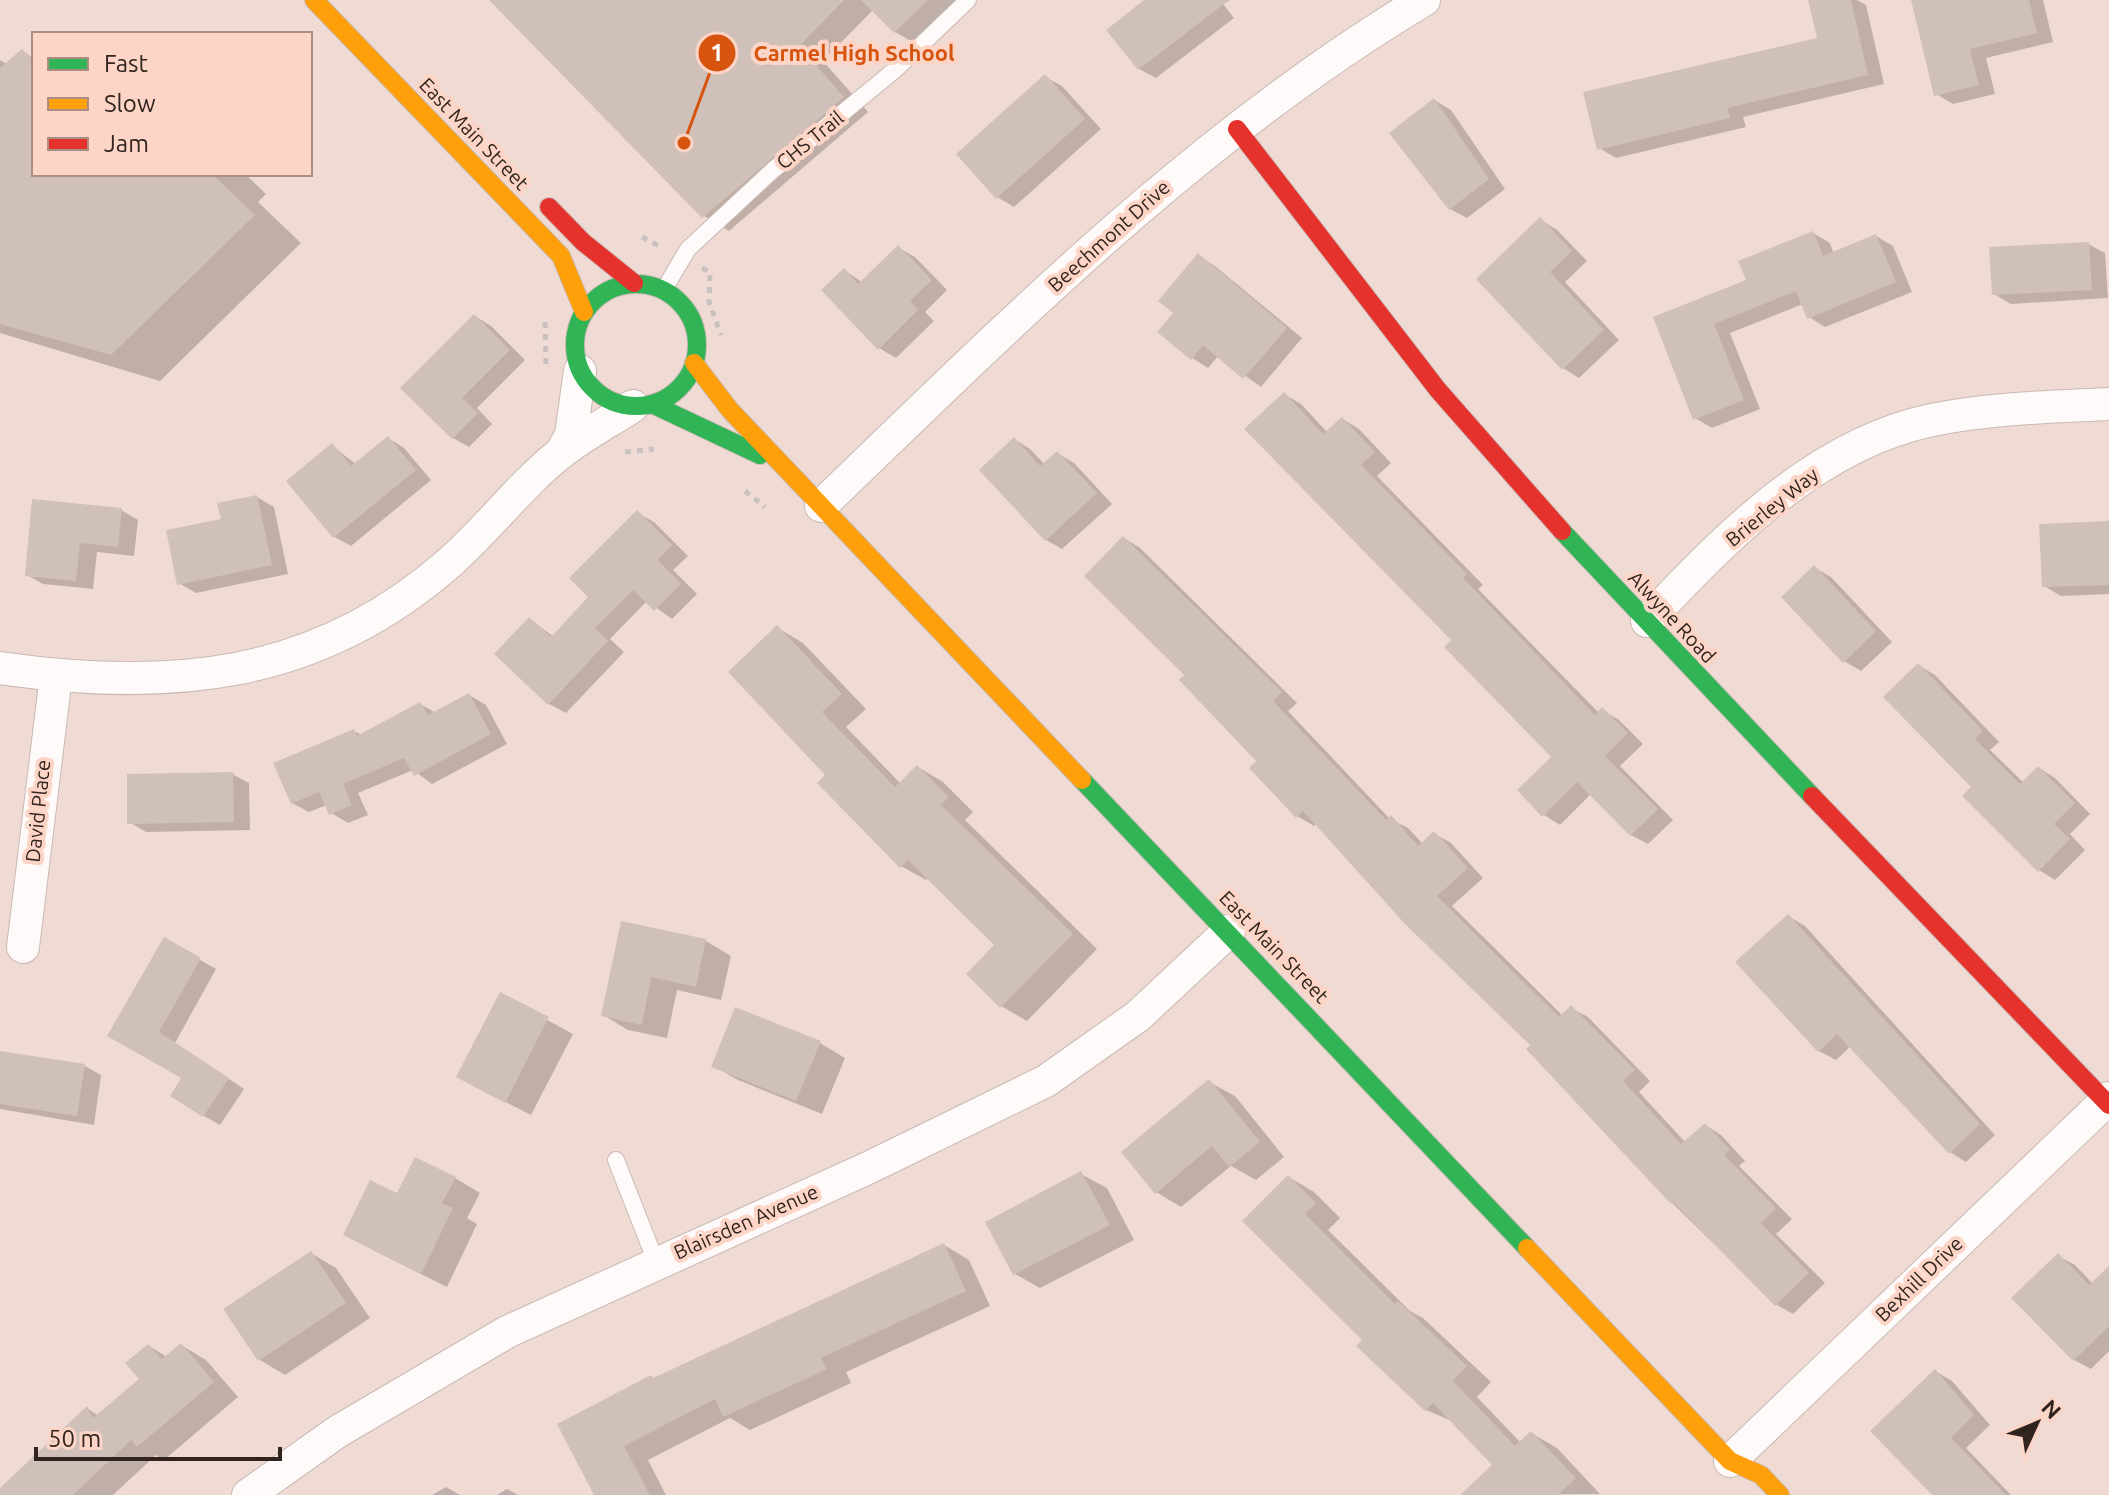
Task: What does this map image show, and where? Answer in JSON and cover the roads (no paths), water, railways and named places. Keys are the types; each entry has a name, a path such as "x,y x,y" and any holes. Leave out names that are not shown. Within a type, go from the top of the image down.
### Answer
{"main road":[{"name":"East Main Street","path":"314,0 561,256 584,312"},
{"name":"Alwyne Road","path":"1237,129 1438,390 1511,476 2108,1101"},
{"name":"East Main Street","path":"540,198 583,242 634,283"},
{"path":"634,283 663,291 686,310 695,328 697,348 694,363 682,385 667,398 642,405 608,400 565,374 584,312 596,297 614,287 634,283"},
{"name":"East Main Street","path":"694,363 730,410 1229,931 1733,1471 1761,1475 1780,1495"},
{"name":"East Main Street","path":"642,405 784,466"}],"street":[{"name":"Beechmont Drive","path":"821,506 1083,258 1171,180 1355,42 1424,0"},
{"path":"561,453 571,435 565,374"},
{"name":"Brierley Way","path":"1647,621 1772,502 1813,470 1865,443 1929,420 1994,410 2109,404"},
{"path":"0,668 56,676 124,680 206,676 291,657 403,600 450,562 561,453 642,405"},
{"name":"David Place","path":"23,947 56,676"},
{"name":"Blairsden Avenue","path":"248,1495 337,1432 507,1332 868,1168 1046,1081 1138,1016 1229,931"},
{"name":"Bexhill Drive","path":"1733,1471 2108,1101"}],"lane":[{"name":"CHS Trail","path":"663,291 688,249 711,227 896,69 968,0"},
{"path":"616,1160 656,1262"}],"place":[{"name":"Carmel High School","path":"684,143"}]}
